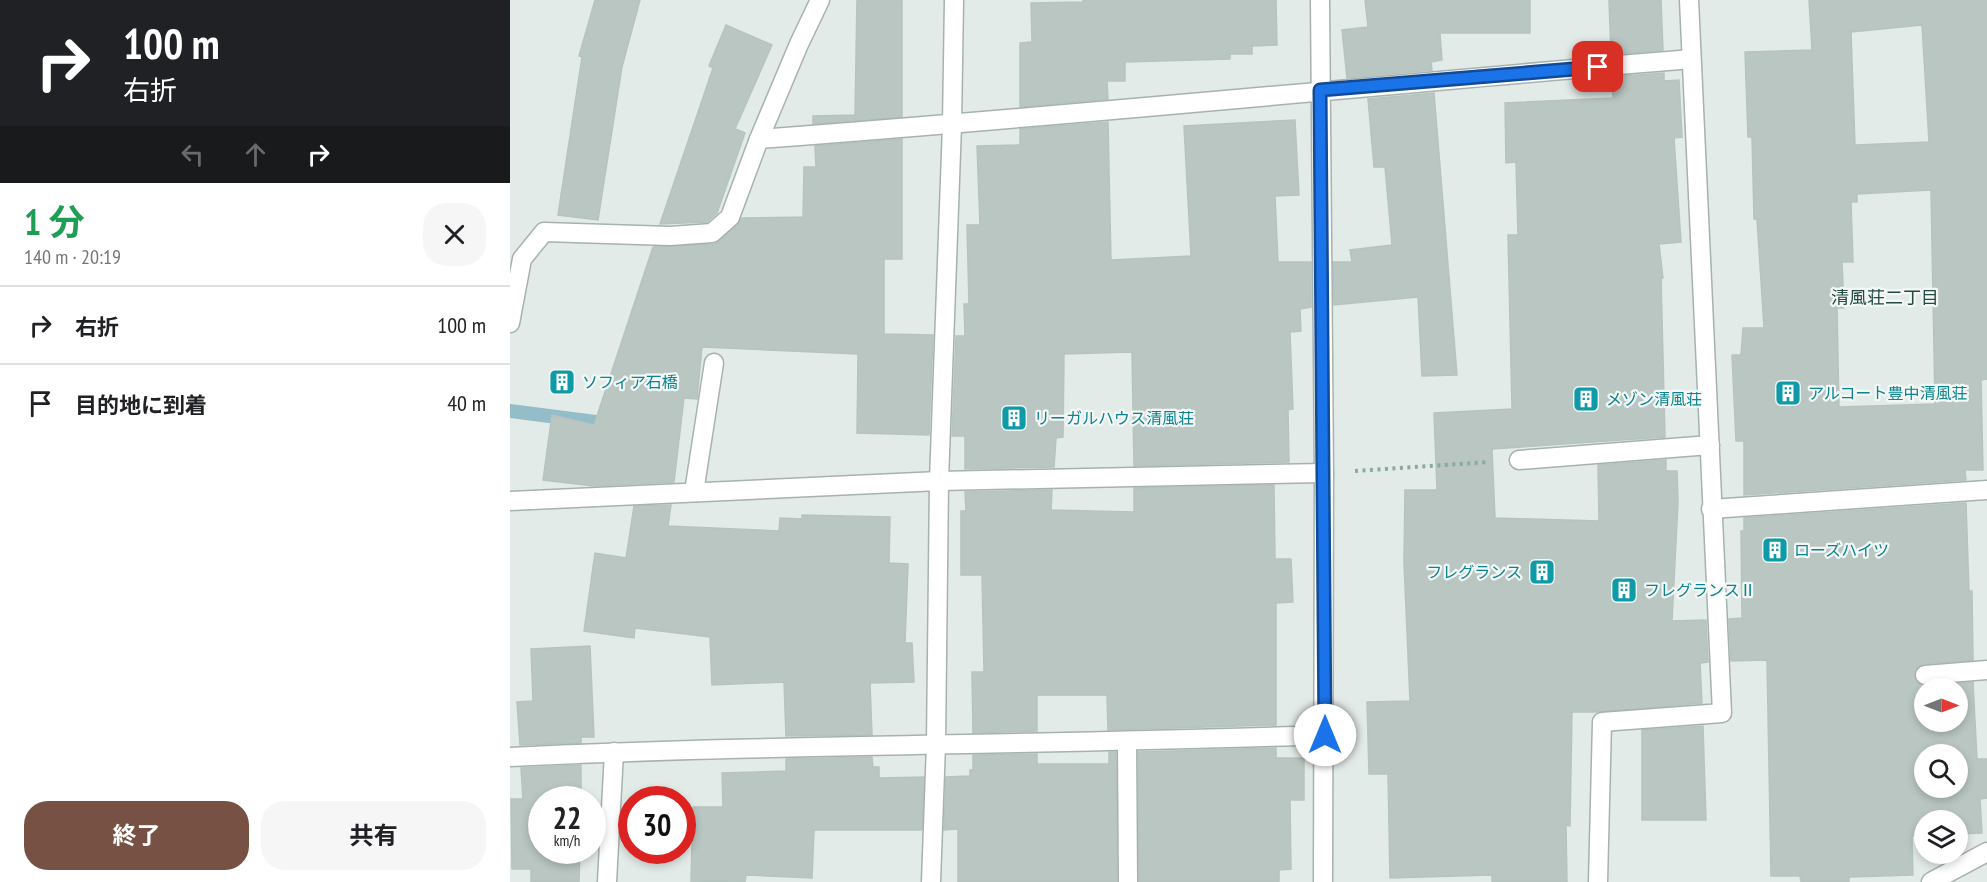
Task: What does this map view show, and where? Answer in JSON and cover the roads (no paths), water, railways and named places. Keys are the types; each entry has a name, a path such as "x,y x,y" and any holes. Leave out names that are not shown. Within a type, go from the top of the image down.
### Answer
{"street":[{"path":"510,323 522,259 544,232 670,236 712,233 730,217 759,139 820,0"},
{"path":"931,882 936,744 939,481 952,125 954,0"},
{"path":"1320,0 1325,735 1323,882"},
{"path":"1598,882 1602,722 1722,713 1689,0"},
{"path":"759,139 952,125 1320,90 1691,59"},
{"path":"694,492 714,363"},
{"path":"1519,460 1710,445"},
{"path":"510,501 939,481 1324,473"},
{"path":"1712,509 1987,490"},
{"path":"1925,675 1987,670"},
{"path":"510,758 614,752 1127,742 1325,735"},
{"path":"1127,742 1128,882"},
{"path":"607,882 614,752"},
{"path":"1931,882 1987,852"}],"waterway":[{"path":"510,411 611,424"}],"place":[{"name":"ソフィア石橋","path":"562,382"},
{"name":"アルコート豊中清風荘","path":"1788,393"},
{"name":"メゾン清風荘","path":"1586,399"},
{"name":"リーガルハウス清風荘","path":"1014,418"},
{"name":"ローズハイツ","path":"1775,550"},
{"name":"フレグランス","path":"1542,572"},
{"name":"フレグランスⅡ","path":"1624,590"}],"district":[{"name":"清風荘二丁目","path":"1885,297"}]}
